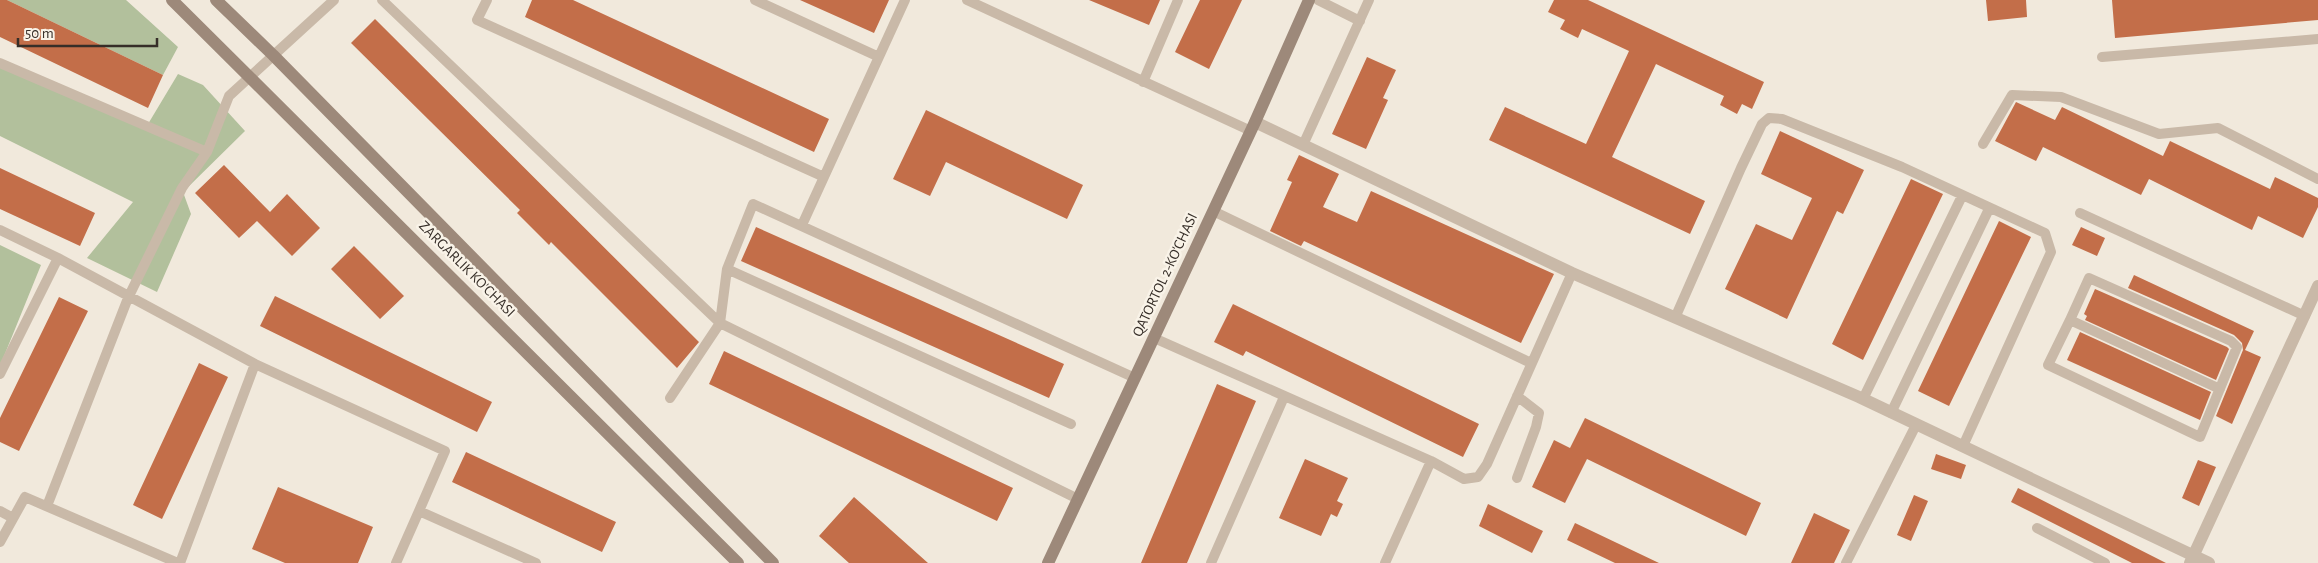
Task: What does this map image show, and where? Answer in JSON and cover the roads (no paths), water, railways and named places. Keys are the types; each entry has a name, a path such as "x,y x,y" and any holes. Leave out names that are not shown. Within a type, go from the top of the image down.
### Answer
{"main road":[{"name":"ZARGARLIK KO'CHASI","path":"172,0 250,75 738,563"},
{"name":"ZARGARLIK KO'CHASI","path":"216,0 273,55 773,563"},
{"name":"QATORTOL 2-KO'CHASI","path":"1048,563 1253,126 1309,0"}],"street":[{"path":"1253,126 1303,145 1572,273 1863,399 2192,559 2209,563"},
{"path":"2192,559 2305,316 2314,305 2318,286"}],"lane":[{"path":"47,506 128,298 182,188 207,152 229,96 334,0"},
{"path":"382,0 720,323 1078,499"},
{"path":"487,0 476,20 824,177"},
{"path":"754,0 879,57"},
{"path":"802,225 905,0"},
{"path":"967,0 1143,82 1253,126"},
{"path":"1143,82 1178,0"},
{"path":"1318,0 1360,20"},
{"path":"1303,145 1369,0"},
{"path":"2102,57 2318,39"},
{"path":"0,63 207,152"},
{"path":"1983,144 2012,95 2061,97 2159,134 2218,128 2318,179"},
{"path":"1675,318 1741,168 1762,124 1769,118 1782,119 1892,163 2045,234 2051,252 1962,446"},
{"path":"1863,399 1962,196"},
{"path":"670,398 720,323 727,269 753,204 1135,378"},
{"path":"1891,413 1990,209"},
{"path":"1213,211 1532,363"},
{"path":"2080,212 2305,316"},
{"path":"0,230 58,258 128,298 255,364 445,451 396,563"},
{"path":"0,374 58,258"},
{"path":"727,269 1071,424"},
{"path":"1154,338 1431,461 1464,479 1478,477 1487,464 1572,273"},
{"path":"2089,278 2231,340 2237,347 2200,437 2048,365 2070,320 2089,278"},
{"path":"2070,320 2220,389"},
{"path":"0,542 24,497 179,563 255,364"},
{"path":"1517,396 1538,412 1536,427 1517,478"},
{"path":"1211,563 1284,397"},
{"path":"1846,563 1916,425"},
{"path":"1385,563 1431,461"},
{"path":"0,511 13,518"},
{"path":"419,511 536,563"},
{"path":"2037,528 2106,563"}]}
